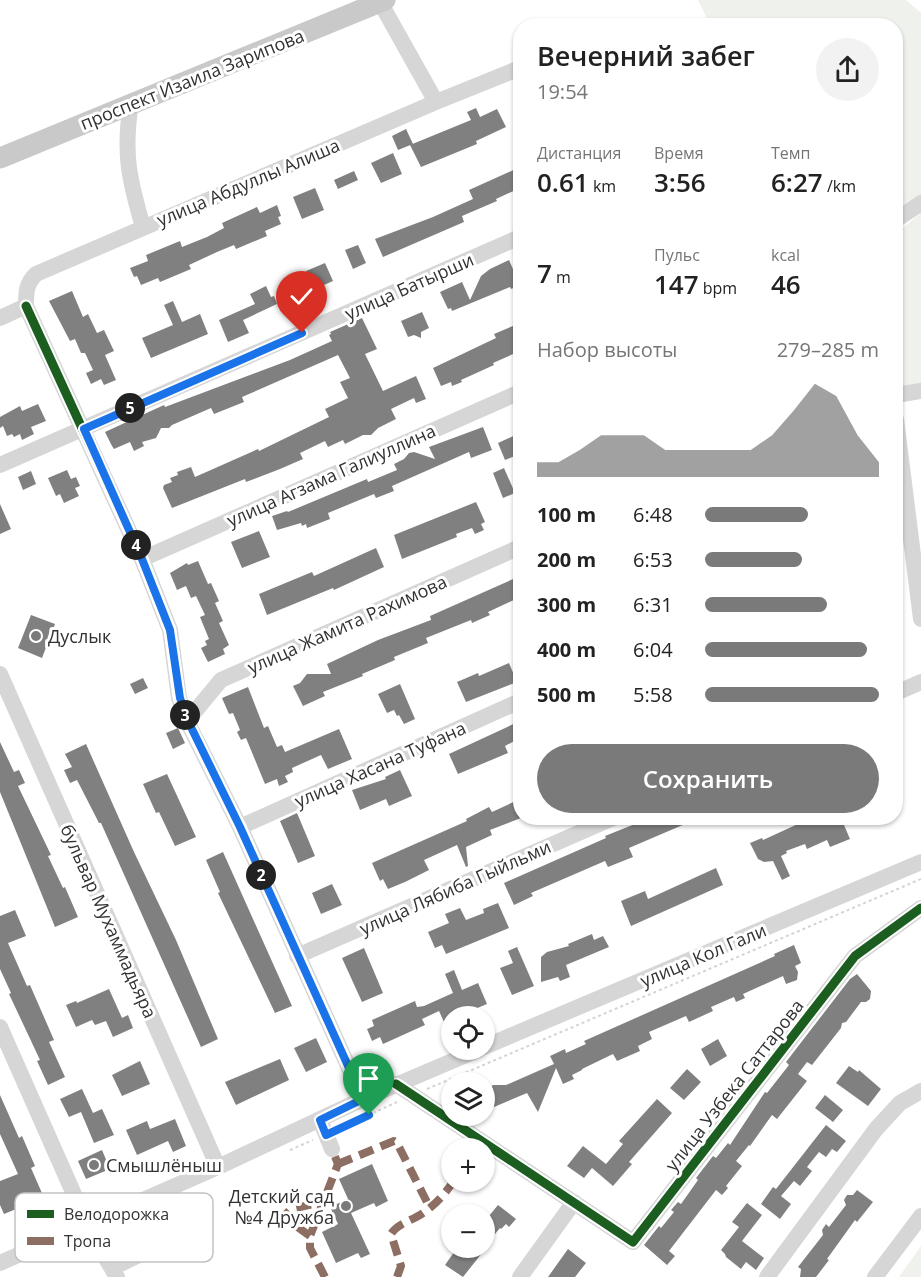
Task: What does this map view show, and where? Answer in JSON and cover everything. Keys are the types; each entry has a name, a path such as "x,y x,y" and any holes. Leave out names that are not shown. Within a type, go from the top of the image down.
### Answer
{"main road":[{"name":"проспект Изаила Зарипова","path":"0,158 383,1"}],"street":[{"path":"383,1 436,102"},
{"name":"улица Абдуллы Алиша","path":"26,306 26,290 29,281 36,274 513,71"},
{"path":"131,103 126,134 127,163 143,227"},
{"path":"903,215 921,203"},
{"name":"улица Батырши","path":"0,465 513,240"},
{"path":"0,318 26,306 84,429 142,559 170,630 180,698 188,721 240,827 363,1099"},
{"path":"903,394 921,391"},
{"name":"улица Агзама Галиуллина","path":"142,559 513,395"},
{"path":"903,481 921,619"},
{"name":"улица Жамита Рахимова","path":"188,721 221,680 513,550"},
{"path":"903,690 921,682"},
{"name":"бульвар Мухаммадьяра","path":"2,684 218,1167"},
{"name":"улица Хасана Туфана","path":"240,827 513,704"},
{"name":"улица Лябиба Гыйльми","path":"297,956 597,825"},
{"name":"улица Кол Гали","path":"495,1042 921,862"},
{"name":"улица Узбека Саттарова","path":"574,1202 633,1242 855,956 921,908"},
{"path":"0,1027 74,1193"},
{"path":"160,1193 218,1167 326,1135 363,1099 453,1060"},
{"path":"396,1084 469,1138"},
{"path":"767,1277 876,1129 900,1103 921,1091"},
{"path":"495,1155 574,1202 520,1277"},
{"path":"875,1277 921,1216"},
{"path":"0,1263 15,1257"},
{"path":"114,1272 132,1262"}],"path":[{"path":"284,1153 413,1095 921,879"}],"shaded area":[{"path":"698,0 906,0 921,13 921,195 903,208 903,18 707,18"},
{"path":"921,213 921,386 903,388 903,228"},
{"path":"921,1246 921,1277 899,1277"}],"building":[{"path":"476,108 480,117 497,109 506,127 476,141 477,144 421,167 410,145 471,120 467,112"},
{"path":"406,129 413,144 398,150 392,136"},
{"path":"393,153 402,174 381,183 371,163"},
{"path":"513,170 513,191 496,199 497,201 462,216 464,222 383,257 375,239 473,199 469,190"},
{"path":"354,171 358,180 338,189 334,180"},
{"path":"315,188 324,210 302,219 293,197"},
{"path":"277,205 281,224 265,231 267,236 236,249 234,245 217,252 189,265 191,269 160,282 158,278 141,285 137,276 134,277 130,268 148,261 146,255 180,241 182,247 224,228 222,223 257,207 260,213"},
{"path":"358,245 366,263 353,269 345,250"},
{"path":"509,260 513,269 513,288 510,287 452,311 451,308 448,309 440,292 462,282 470,300 481,276"},
{"path":"325,263 333,281 294,298 287,282"},
{"path":"266,286 277,304 243,320 249,333 228,342 219,320 255,304 250,294"},
{"path":"72,291 83,317 88,314 97,333 104,330 114,351 105,355 116,380 104,385 101,379 91,384 86,373 93,370 85,353 81,353 75,339 70,341 49,301"},
{"path":"173,301 182,322 200,314 208,334 151,358 142,338 173,325 164,305"},
{"path":"422,312 429,328 421,332 421,338 414,335 408,337 401,321"},
{"path":"362,318 377,349 365,354 383,391 416,376 426,399 416,403 414,398 391,409 396,419 378,428 371,435 363,435 345,444 343,440 328,447 325,441 300,453 303,459 172,508 163,488 164,485 172,482 170,478 178,475 177,472 191,467 195,477 258,449 259,451 329,417 325,409 348,398 340,382 350,378 338,355 242,397 244,402 214,414 211,408 169,428 161,428 156,438 142,442 144,446 134,451 130,442 114,449 105,432 164,405 165,407 290,360 332,341 330,332"},
{"path":"513,326 513,354 461,380 462,382 452,386 451,382 441,386 433,368 496,338 494,334"},
{"path":"38,404 46,421 31,427 34,434 22,440 20,434 14,437 12,434 7,436 3,426 0,428 0,417 20,406 22,411"},
{"path":"483,427 492,450 471,458 469,452 392,486 394,491 376,498 374,494 328,513 330,519 307,528 306,524 302,526 301,523 277,530 272,516 288,512 367,479 368,482 397,470 394,464 404,459 409,453 414,452 435,459 429,447"},
{"path":"513,436 513,457 505,460 498,443"},
{"path":"504,468 513,494 503,498 493,473"},
{"path":"67,470 71,479 76,477 80,486 75,488 79,496 64,503 60,494 56,496 48,478"},
{"path":"31,471 36,484 23,490 18,477"},
{"path":"476,502 485,522 481,524 484,530 475,534 472,528 456,534 457,537 402,559 394,535"},
{"path":"0,504 11,529 0,534"},
{"path":"259,531 270,557 242,568 231,542"},
{"path":"376,548 384,567 334,590 333,588 267,615 259,594 312,572 314,576"},
{"path":"198,561 208,584 211,583 219,601 215,603 223,621 219,623 229,645 223,649 225,654 208,662 201,648 207,645 205,641 209,639 200,617 205,615 196,596 191,598 186,586 177,590 170,573 187,563 188,565"},
{"path":"513,579 513,600 488,612 490,615 426,638 428,643 394,657 395,660 362,674 363,676 323,692 325,696 303,706 293,686 300,683 307,674 331,674 327,664 378,640 431,620 430,616"},
{"name":"Дуслык","path":"31,615 55,624 42,658 18,648"},
{"path":"509,663 513,672 513,684 466,702 457,682 478,673 479,676"},
{"path":"143,678 148,688 135,694 130,684"},
{"path":"400,684 415,719 404,724 394,710 387,713 378,694"},
{"path":"248,687 264,728 268,726 277,747 282,745 285,752 339,729 352,759 328,769 321,755 292,768 293,772 285,776 288,782 279,786 277,779 265,784 246,738 241,740 237,732 240,730 233,713 229,714 222,698"},
{"path":"513,724 513,742 505,746 508,753 458,774 449,754"},
{"path":"178,728 185,743 173,749 166,733"},
{"path":"0,742 14,772 19,770 25,783 18,786 51,855 48,856 78,917 55,927 0,792"},
{"path":"86,744 176,940 218,1039 201,1047 101,823 77,780 70,783 64,770 72,767 65,754"},
{"path":"400,770 412,796 389,806 386,799 360,810 352,790 386,779 385,777"},
{"path":"167,774 196,837 175,846 143,784"},
{"path":"513,802 513,821 490,830 492,835 466,847 468,866 466,867 457,845 424,860 429,870 405,882 388,889 383,879 380,881 372,863 467,821 466,819 489,807 492,812"},
{"path":"297,813 315,856 298,863 280,821"},
{"path":"632,825 683,825 629,848 633,857 608,867 605,861 531,893 533,896 514,905 504,883 606,838 605,836"},
{"path":"796,825 844,825 850,839 830,847 827,840 807,849 805,844 786,851 787,853 781,856 790,876 782,880 773,861 764,862 758,859 750,843 762,838 763,840"},
{"path":"223,852 292,1006 275,1013 218,893 220,892 206,860"},
{"path":"716,868 723,885 631,926 621,901 645,891 648,899"},
{"path":"332,884 342,905 321,914 312,893"},
{"path":"498,903 509,928 446,954 442,945 435,948 428,932 449,923 445,914 460,908 466,920 484,913 483,909"},
{"path":"15,910 26,936 8,943 27,986 30,985 54,1040 49,1042 65,1077 48,1085 37,1061 40,1060 9,994 11,993 0,969 0,916"},
{"path":"592,934 594,940 603,936 609,947 566,965 570,977 560,981 558,977 541,982 541,957 547,952 569,946 568,944"},
{"path":"794,945 801,963 795,966 798,972 797,980 786,984 783,976 743,994 745,998 736,1002 734,997 711,1007 713,1011 689,1022 686,1016 649,1032 652,1039 638,1046 640,1051 617,1061 613,1054 572,1075 574,1079 563,1084 556,1068 538,1112 527,1093 495,1107 495,1085 506,1085 554,1064 550,1056 565,1049 566,1053 586,1044 584,1041 775,956 774,954"},
{"path":"517,947 534,986 512,995 500,968 513,963 508,951"},
{"path":"364,948 383,993 362,1002 342,958"},
{"path":"454,970 462,990 478,983 487,1004 441,1006 441,1015 439,1011 422,1019 425,1025 383,1044 380,1037 372,1041 367,1029 374,1026 372,1020 415,1001 417,1007 424,1006 453,993 445,974"},
{"path":"857,974 871,991 870,999 861,1002 846,1022 842,1023 841,1028 812,1065 807,1062 798,1074 807,1081 777,1119 772,1115 736,1161 742,1166 726,1186 728,1188 722,1195 716,1190 669,1251 675,1256 667,1265 644,1245 674,1212 671,1210 678,1202 681,1204 698,1180 696,1178 713,1156 716,1158 728,1143 730,1145 765,1092 767,1093 789,1065 786,1062 850,979"},
{"path":"109,989 122,1018 128,1015 133,1028 113,1037 106,1021 95,1025 92,1020 76,1027 66,1005 76,1001 77,1003"},
{"path":"316,1038 327,1062 306,1072 294,1048"},
{"path":"718,1039 727,1056 710,1066 701,1049"},
{"path":"280,1059 289,1080 236,1105 225,1082"},
{"path":"140,1061 150,1084 122,1096 112,1075"},
{"path":"849,1066 858,1072 859,1070 881,1089 868,1106 836,1083"},
{"path":"687,1069 701,1082 684,1100 670,1088"},
{"path":"82,1089 93,1113 102,1109 114,1135 94,1143 81,1112 69,1117 60,1099"},
{"path":"0,1095 19,1138 22,1136 35,1166 31,1168 42,1193 15,1193 15,1210 4,1214 0,1205 0,1181 18,1174 0,1134"},
{"path":"825,1095 843,1110 833,1122 815,1108"},
{"path":"657,1099 672,1113 629,1162 632,1164 613,1186 592,1168 584,1178 567,1166 583,1146 606,1164 623,1144 619,1141"},
{"path":"175,1119 186,1146 173,1152 168,1141 137,1155 126,1130 147,1121 150,1129"},
{"path":"826,1125 846,1141 837,1152 832,1149 826,1157 819,1152 807,1167 812,1171 800,1186 794,1181 781,1196 791,1204 780,1219 761,1204 773,1187 776,1189"},
{"name":"Смышлёныш","path":"102,1150 110,1169 86,1179 78,1161"},
{"path":"372,1164 388,1201 376,1207 374,1203 351,1213 370,1254 361,1258 358,1253 336,1263 322,1232 338,1224 330,1207 348,1199 339,1179"},
{"path":"857,1190 873,1202 857,1222 855,1220 816,1277 800,1277 801,1269 798,1267 823,1235 822,1230 826,1224 829,1227 846,1205 844,1200 847,1195 853,1195"},
{"path":"747,1203 762,1215 742,1241 764,1258 756,1270 746,1262 741,1269 721,1250 739,1227 732,1222"},
{"path":"498,1205 516,1219 509,1227 506,1224 495,1234 495,1209"},
{"path":"568,1249 586,1263 575,1277 548,1277"},
{"path":"450,1258 478,1258 463,1277 445,1265"}],"marked path":[{"path":"338,1164 394,1141 430,1208"},
{"path":"325,1277 310,1248 310,1236 338,1164 332,1149"},
{"path":"397,1277 401,1266 391,1234 397,1227 419,1216 432,1206 445,1192"},
{"path":"310,1236 288,1220 286,1214 291,1209 323,1202"}],"cycle path":[{"path":"26,306 142,559 170,630 179,698 187,721 240,827 363,1099"},
{"path":"396,1084 633,1242 855,956 921,908"}],"place":[{"name":"Дуслык","path":"36,636"},
{"name":"Смышлёныш","path":"94,1165"},
{"name":"Детский сад №4 Дружба","path":"346,1206"}],"route":[{"path":"302,333 84,429 142,559 170,630 180,698 188,721 240,827 363,1099 320,1120 326,1135 369,1115"}]}
